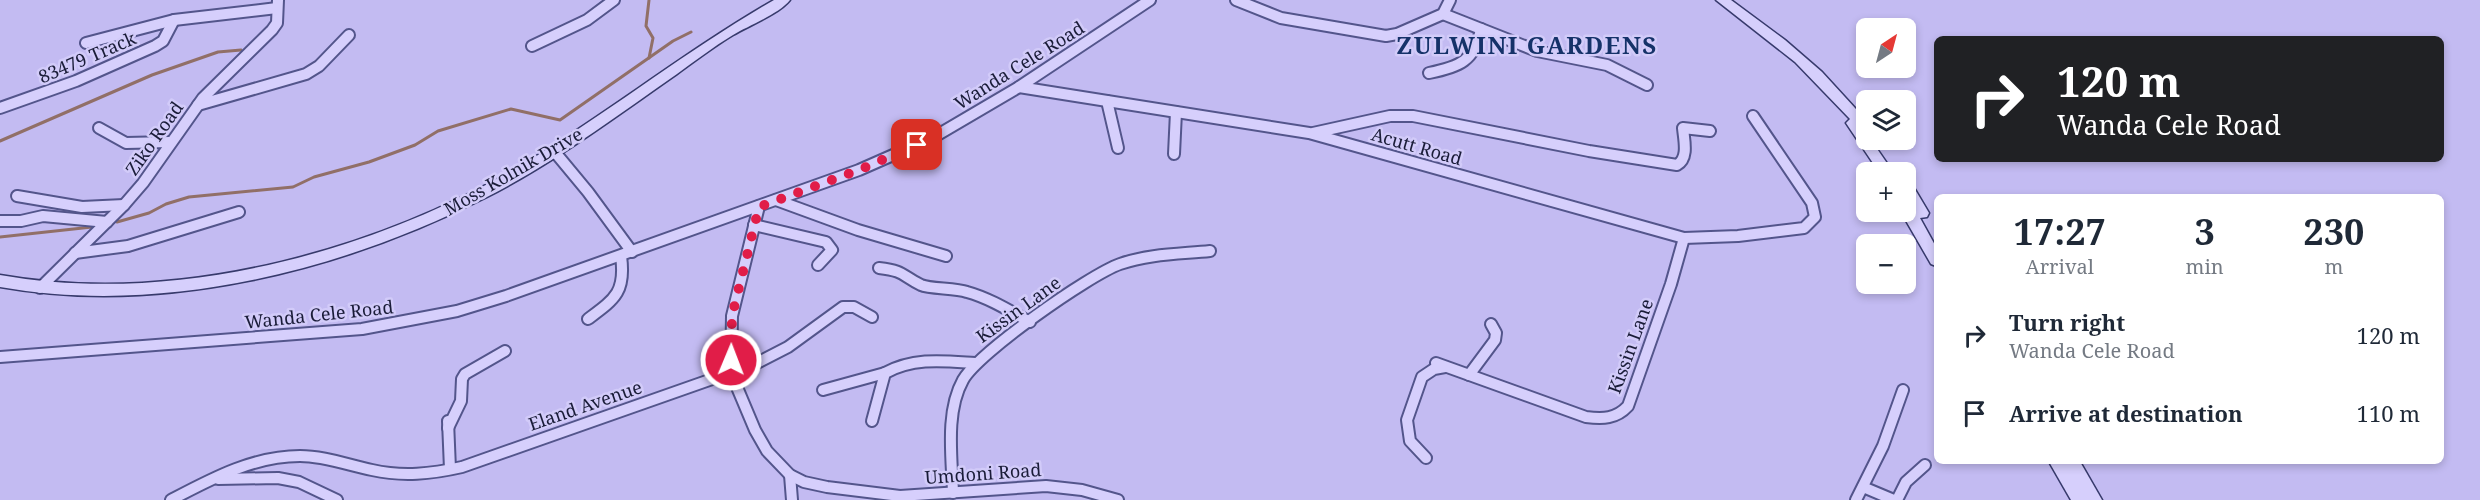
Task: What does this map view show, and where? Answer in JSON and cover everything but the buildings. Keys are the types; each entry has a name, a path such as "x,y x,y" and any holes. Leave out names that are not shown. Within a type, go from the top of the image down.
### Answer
{"main road":[{"name":"Moss Kolnik Drive","path":"0,281 40,288 143,290 231,279 337,253 450,209 554,151 727,33 784,0"},
{"path":"1722,0 1797,56 1835,91 1856,117"},
{"path":"1823,81 1880,162"},
{"path":"1916,204 1934,235"},
{"path":"1915,222 1934,256"},
{"path":"2058,464 2080,500"},
{"path":"2072,464 2093,500"}],"street":[{"path":"532,46 587,20 614,0"},
{"name":"Wanda Cele Road","path":"0,357 370,328 457,311 759,207 859,170 934,137 1019,87 1150,0"},
{"path":"1236,0 1281,18 1386,36 1443,14 1450,0"},
{"path":"86,43 174,20 278,4"},
{"name":"Ziko Road","path":"40,288 124,205 143,183 170,142 210,90 272,30 277,23 278,4"},
{"path":"1443,14 1548,54 1607,65 1647,85"},
{"name":"83479 Track","path":"0,108 76,81 155,46 163,41 174,20"},
{"path":"1429,73 1446,70 1466,60 1477,46 1480,29"},
{"path":"198,105 306,74 319,66 349,35"},
{"name":"Acutt Road","path":"1019,87 1309,133 1684,238 1738,236 1804,228 1815,217 1812,203 1753,116"},
{"path":"1107,101 1118,148"},
{"path":"1174,154 1176,112"},
{"path":"1309,133 1390,116 1413,116 1589,151 1677,165 1682,162 1685,155 1683,128 1710,131"},
{"path":"99,128 126,143 170,142"},
{"path":"554,151 588,192 632,252"},
{"path":"16,196 82,207 124,205"},
{"path":"776,200 858,230 945,256"},
{"path":"759,207 732,316 731,373 767,451 790,475 792,500"},
{"path":"75,253 128,246 239,212"},
{"path":"0,221 21,221 44,216 107,222"},
{"path":"754,225 826,242 832,250 818,265"},
{"name":"Kissin Lane","path":"1426,458 1407,436 1407,420 1422,376 1441,365 1586,417 1611,418 1622,414 1628,406 1652,339 1684,238"},
{"name":"Kissin Lane","path":"953,492 953,412 964,377 975,363 1095,276 1120,264 1210,251"},
{"path":"588,319 607,305 623,286 625,277 621,256"},
{"path":"879,268 899,270 923,286 945,287 968,292 1030,322"},
{"name":"Eland Avenue","path":"179,498 212,478 248,465 292,456 318,458 377,472 404,475 428,474 450,469 480,461 731,373 788,347 837,310 854,307 872,317"},
{"path":"1469,375 1495,340 1496,333 1491,324"},
{"path":"448,428 461,401 462,379 465,374 478,364 505,351"},
{"path":"823,390 885,373 900,364 914,362 975,363"},
{"path":"872,421 885,373"},
{"path":"1856,500 1892,430 1903,390"},
{"path":"448,413 450,469"},
{"path":"1863,487 1896,500 1906,482 1925,465"},
{"name":"Umdoni Road","path":"790,475 804,482 846,495 900,496 1046,486 1082,490 1118,500"},
{"path":"212,478 278,478 299,482 337,500"}],"waterway":[{"path":"649,0 646,26 653,38 649,58"},
{"path":"649,58 691,32"},
{"path":"0,141 152,75 218,52 241,50"},
{"path":"117,222 149,213 166,204 189,197 293,187 314,177 369,162 415,145 438,131 511,109 560,120 649,58"},
{"path":"0,237 92,227"}],"district":[{"name":"ZULWINI GARDENS","path":"1527,44"}],"route":[{"path":"731,360 732,316 759,207 859,170 917,145"}]}
